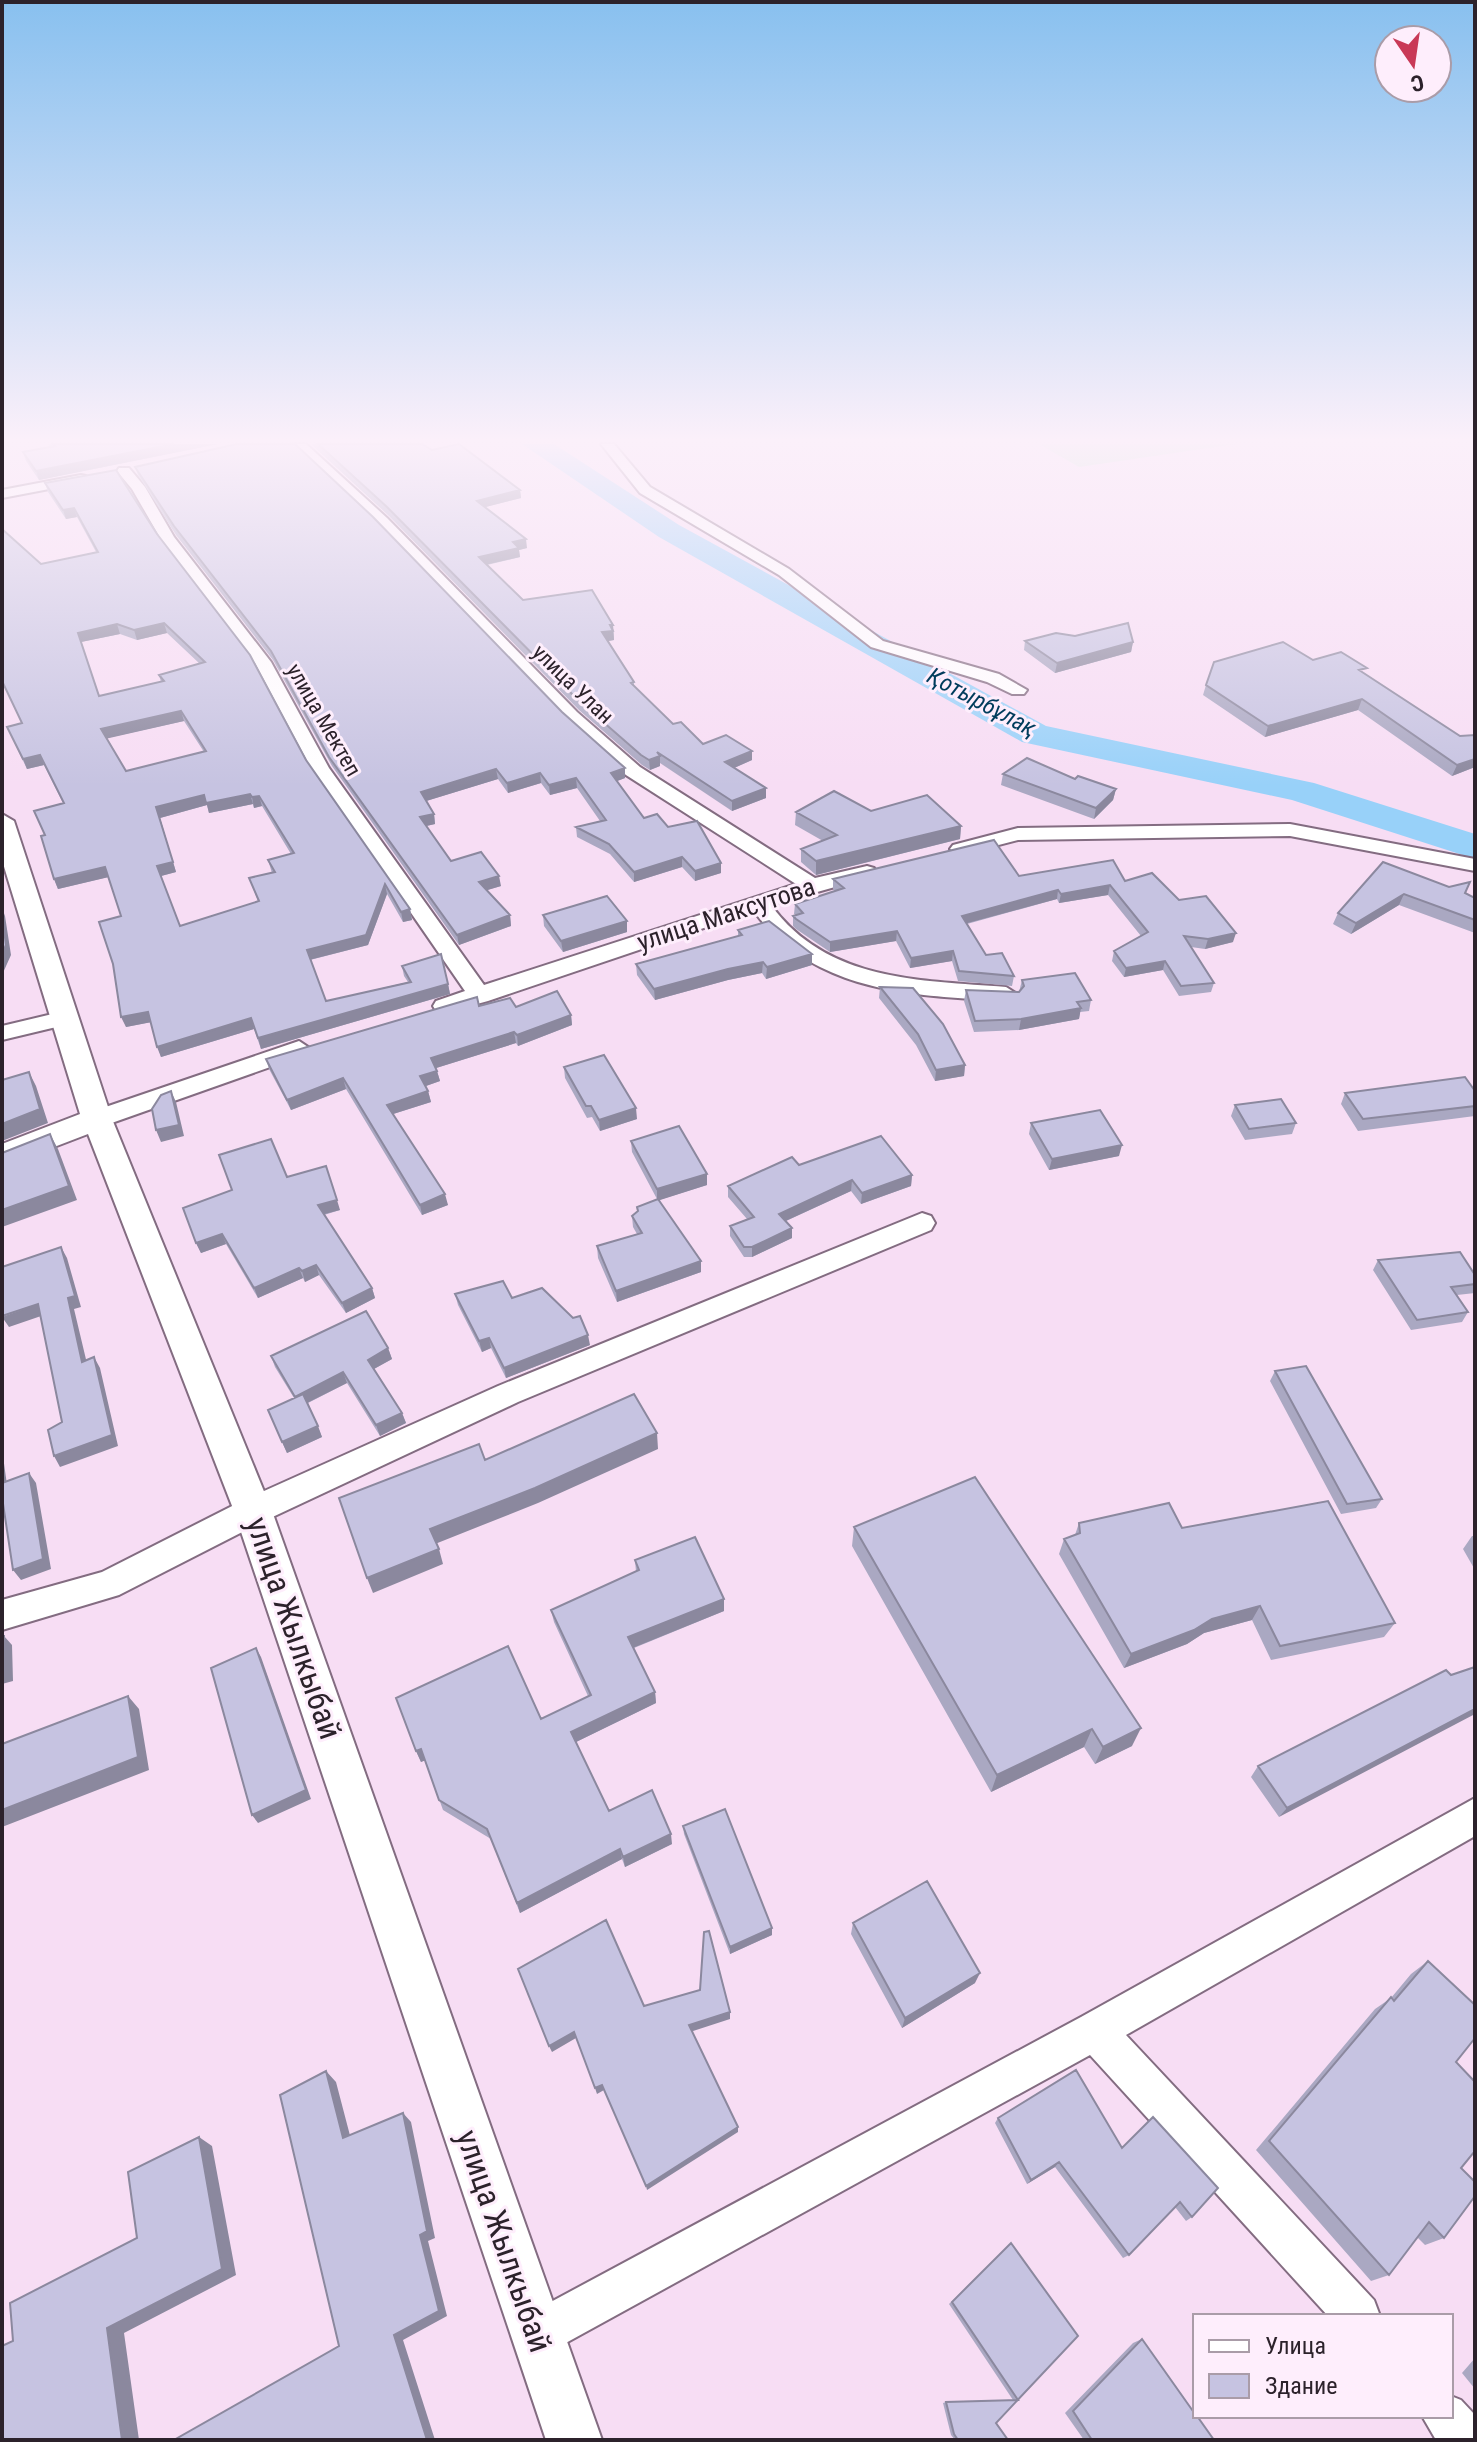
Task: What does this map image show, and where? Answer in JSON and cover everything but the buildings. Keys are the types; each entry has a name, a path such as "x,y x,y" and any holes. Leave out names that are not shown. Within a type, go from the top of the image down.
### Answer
{"street":[{"name":"улица Мектеп","path":"182,558 263,662 320,768 480,996"},
{"name":"улица Улан","path":"418,558 571,716 633,771 812,885"},
{"path":"760,558 784,572 877,644 993,678 1018,690"},
{"name":"улица Жылкыбай","path":"2,821 97,1119 253,1511 574,2440"},
{"path":"945,852 1018,834 1290,830 1475,865"},
{"name":"улица Максутова","path":"421,1013 760,905 812,885 886,867"},
{"path":"760,905 768,919 814,955 869,980 1008,995"},
{"path":"2,1033 65,1018"},
{"path":"2,1156 244,1065 318,1044"},
{"path":"2,1615 108,1585 253,1511 508,1394 698,1312 922,1223"},
{"path":"537,2334 1095,2031 1473,1821"},
{"path":"1095,2031 1356,2314"},
{"path":"1447,2418 1466,2440"}],"waterway":[{"name":"Қотырбұлақ","path":"718,558 1035,734 1301,791 1475,847"}]}
